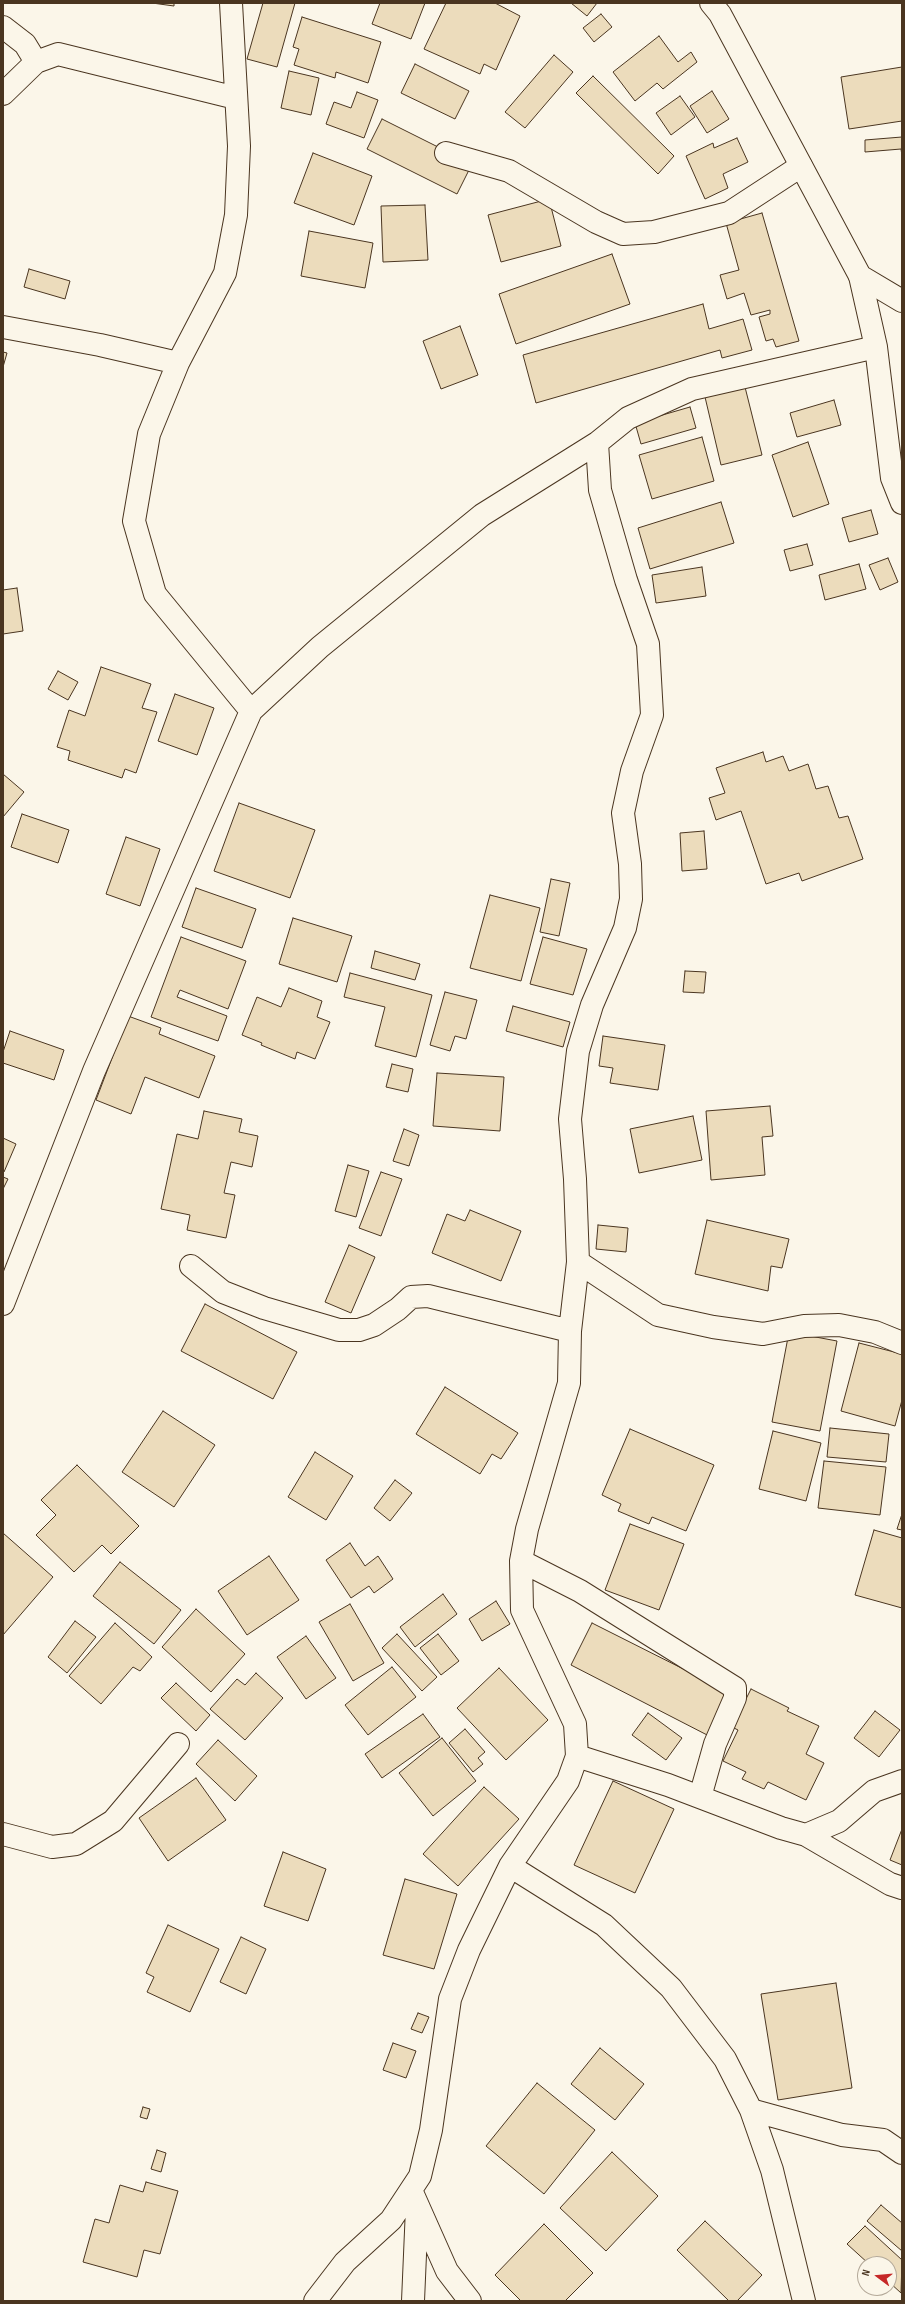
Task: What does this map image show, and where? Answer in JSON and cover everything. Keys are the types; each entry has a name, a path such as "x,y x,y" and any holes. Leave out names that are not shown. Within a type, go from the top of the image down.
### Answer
{"street":[{"path":"231,3 239,146 236,215 225,273 178,363 149,434 134,521 154,594 251,711"},
{"path":"711,3 720,14 860,276 876,347 892,478 902,503"},
{"path":"3,27 25,44 36,62"},
{"path":"3,94 36,62 58,54 236,98"},
{"path":"446,153 509,170 596,222 623,234 654,232 729,213 801,166"},
{"path":"860,276 902,301"},
{"path":"3,328 100,345 178,363"},
{"path":"3,1304 94,1071 251,711 320,647 482,515 596,444 628,418 692,388 876,347"},
{"path":"412,2301 414,2197 431,2130 450,1999 469,1950 510,1866 568,1781 577,1756 575,1724 522,1610 521,1561 527,1529 569,1383 570,1331 578,1262 575,1179 570,1119 578,1051 592,1005 625,928 631,899 630,864 623,813 632,771 652,715 648,644 626,580 600,490 596,444"},
{"path":"578,1262 658,1315 713,1327 763,1334 804,1326 839,1325 875,1332 902,1343"},
{"path":"191,1266 223,1292 264,1308 339,1330 359,1330 374,1324 398,1309 410,1297 428,1296 570,1331"},
{"path":"521,1561 580,1591 736,1688 735,1698 715,1744 700,1797"},
{"path":"3,1834 52,1847 76,1844 113,1821 178,1744"},
{"path":"577,1756 668,1785 781,1828 806,1835 890,1884 902,1888"},
{"path":"806,1835 839,1821 874,1791 902,1781"},
{"path":"510,1866 604,1925 671,1988 724,2059 751,2110 772,2170 804,2301"},
{"path":"751,2110 842,2135 883,2140 902,2153"},
{"path":"316,2301 345,2262 414,2197"},
{"path":"414,2197 447,2271 470,2301"}],"building":[{"path":"152,3 174,3 174,6"},
{"path":"263,3 295,3 277,67 247,59"},
{"path":"380,3 425,3 411,39 372,24"},
{"path":"446,3 495,3 520,16 496,70 484,64 480,74 424,49"},
{"path":"571,3 597,3 587,16"},
{"path":"601,14 612,27 594,42 583,28"},
{"path":"302,17 381,42 368,83 336,72 335,78 294,65 299,49 293,47"},
{"path":"659,36 678,62 691,52 697,62 663,89 657,83 635,101 613,72"},
{"path":"554,55 573,72 525,128 505,112"},
{"path":"415,64 469,91 455,119 401,93"},
{"path":"902,67 902,121 849,129 841,77"},
{"path":"289,71 319,78 311,115 281,108"},
{"path":"593,76 674,156 658,174 576,93"},
{"path":"712,91 729,119 707,133 690,106"},
{"path":"357,92 378,100 364,138 326,124 334,102 351,108"},
{"path":"680,96 695,117 671,135 656,113"},
{"path":"382,119 472,164 457,194 367,149"},
{"path":"902,137 902,156 901,149 865,152 865,140"},
{"path":"737,138 748,162 723,174 728,188 705,199 686,156 713,143 714,148"},
{"path":"313,153 372,176 354,225 294,203"},
{"path":"549,199 561,246 501,262 488,215"},
{"path":"425,205 428,260 383,262 381,206"},
{"path":"762,213 799,341 776,347 773,339 766,341 759,317 770,314 770,310 751,315 744,293 727,299 720,275 739,270 726,223"},
{"path":"309,231 373,243 365,288 301,276"},
{"path":"612,254 630,304 516,344 499,294"},
{"path":"29,269 70,281 65,299 24,287"},
{"path":"703,304 709,329 743,319 752,350 722,358 720,350 536,403 523,355"},
{"path":"460,326 478,375 441,389 423,341"},
{"path":"3,352 7,353 3,367"},
{"path":"745,387 762,455 721,465 705,397"},
{"path":"834,400 841,425 797,437 790,413"},
{"path":"690,407 696,428 641,444 635,423"},
{"path":"702,437 714,481 652,499 639,455"},
{"path":"808,442 829,504 793,517 772,455"},
{"path":"721,502 734,543 650,569 638,528"},
{"path":"871,510 878,534 849,542 842,518"},
{"path":"807,544 813,565 790,571 784,550"},
{"path":"888,558 898,582 880,590 869,565"},
{"path":"859,564 866,589 825,600 819,575"},
{"path":"702,567 706,596 656,603 652,575"},
{"path":"17,588 23,631 3,634 3,590"},
{"path":"101,667 151,684 142,708 157,712 136,773 125,769 122,778 68,760 70,751 57,747 69,710 85,716"},
{"path":"58,671 78,682 68,700 48,689"},
{"path":"175,694 214,708 197,755 158,741"},
{"path":"763,752 766,762 783,756 789,771 808,764 816,789 828,786 839,818 848,816 863,859 802,881 799,873 766,884 741,811 716,820 709,798 725,793 716,768"},
{"path":"3,774 24,792 3,817"},
{"path":"239,803 315,830 290,898 214,871"},
{"path":"22,814 69,830 58,863 11,847"},
{"path":"704,831 707,869 682,871 680,833"},
{"path":"126,837 160,849 140,906 106,894"},
{"path":"551,879 570,883 559,936 540,932"},
{"path":"196,888 256,909 242,948 182,927"},
{"path":"490,895 540,908 521,981 470,968"},
{"path":"293,918 352,936 337,982 279,964"},
{"path":"181,937 246,961 228,1009 180,990 177,997 227,1016 218,1041 151,1017"},
{"path":"543,937 587,949 573,995 530,984"},
{"path":"375,951 420,964 415,980 371,968"},
{"path":"685,971 706,972 704,993 683,992"},
{"path":"350,973 432,995 416,1057 375,1046 385,1007 344,997"},
{"path":"289,988 322,1001 317,1017 330,1022 315,1059 297,1052 295,1059 261,1045 262,1043 242,1035 257,997 281,1007"},
{"path":"445,992 477,1000 466,1039 455,1036 450,1051 430,1045"},
{"path":"513,1006 570,1022 563,1047 506,1031"},
{"path":"128,1016 161,1028 159,1034 215,1056 199,1098 145,1077 131,1114 96,1100"},
{"path":"10,1031 64,1050 54,1080 3,1063 3,1052"},
{"path":"603,1036 665,1045 658,1090 610,1083 613,1068 599,1066"},
{"path":"392,1064 413,1069 408,1092 386,1087"},
{"path":"437,1073 504,1077 500,1131 433,1126"},
{"path":"770,1106 773,1136 762,1137 765,1175 711,1180 706,1111"},
{"path":"204,1111 242,1119 239,1132 258,1136 252,1167 231,1162 224,1193 235,1195 226,1238 187,1230 190,1215 161,1209 177,1134 198,1139"},
{"path":"693,1116 702,1160 639,1173 630,1129"},
{"path":"404,1129 419,1135 409,1166 393,1161"},
{"path":"3,1138 16,1144 4,1172 3,1172"},
{"path":"348,1165 369,1171 356,1217 335,1211"},
{"path":"381,1172 402,1179 381,1236 359,1228"},
{"path":"3,1177 8,1179 3,1189"},
{"path":"470,1210 521,1231 501,1281 432,1253 447,1214 465,1221"},
{"path":"707,1220 789,1239 782,1268 771,1266 768,1291 695,1274"},
{"path":"598,1225 628,1228 626,1252 596,1249"},
{"path":"349,1245 375,1257 351,1313 325,1302"},
{"path":"205,1304 297,1352 273,1399 181,1351"},
{"path":"789,1332 837,1341 820,1431 772,1422"},
{"path":"859,1343 902,1354 902,1400 895,1426 841,1411"},
{"path":"445,1387 518,1433 501,1459 492,1454 480,1474 416,1434"},
{"path":"163,1411 215,1445 174,1507 122,1472"},
{"path":"830,1428 889,1434 886,1462 827,1457"},
{"path":"630,1429 714,1465 686,1531 652,1517 649,1524 618,1511 621,1504 602,1495"},
{"path":"773,1431 821,1443 806,1501 759,1489"},
{"path":"315,1452 353,1476 326,1520 288,1497"},
{"path":"824,1461 886,1467 880,1515 818,1508"},
{"path":"77,1465 139,1526 111,1554 102,1545 74,1572 36,1535 56,1515 41,1500"},
{"path":"395,1480 412,1493 390,1521 374,1508"},
{"path":"902,1514 902,1530 897,1529"},
{"path":"630,1524 684,1544 659,1610 605,1590"},
{"path":"874,1530 902,1538 902,1608 855,1595"},
{"path":"3,1533 53,1577 3,1635"},
{"path":"350,1543 365,1566 378,1556 393,1579 374,1593 369,1586 351,1598 326,1560"},
{"path":"269,1556 299,1600 247,1635 218,1591"},
{"path":"120,1562 181,1610 154,1644 93,1596"},
{"path":"443,1594 457,1614 415,1647 400,1627"},
{"path":"496,1601 510,1624 482,1641 469,1619"},
{"path":"350,1604 384,1663 353,1681 319,1622"},
{"path":"196,1609 245,1654 211,1692 162,1647"},
{"path":"75,1621 96,1637 67,1673 48,1657"},
{"path":"115,1623 152,1657 140,1671 133,1667 101,1704 69,1676"},
{"path":"592,1623 733,1694 711,1737 571,1665"},
{"path":"397,1634 437,1677 422,1691 382,1648"},
{"path":"438,1634 459,1661 441,1675 420,1648"},
{"path":"306,1636 336,1678 306,1699 277,1657"},
{"path":"392,1667 416,1697 368,1735 345,1705"},
{"path":"499,1668 548,1720 506,1760 457,1708"},
{"path":"256,1673 283,1698 245,1740 210,1709 237,1679 245,1685"},
{"path":"176,1683 210,1715 196,1731 161,1698"},
{"path":"751,1689 789,1708 787,1711 819,1726 806,1754 824,1763 806,1800 768,1782 764,1789 742,1779 746,1772 723,1761 738,1730 732,1727"},
{"path":"875,1711 900,1730 879,1757 854,1738"},
{"path":"648,1713 682,1738 666,1760 632,1735"},
{"path":"423,1714 440,1737 382,1778 365,1754"},
{"path":"465,1729 485,1752 478,1758 483,1764 473,1772 449,1743"},
{"path":"442,1738 476,1781 433,1816 399,1773"},
{"path":"218,1740 257,1776 235,1801 196,1764"},
{"path":"196,1778 226,1820 168,1861 139,1818"},
{"path":"613,1781 674,1809 635,1893 574,1865"},
{"path":"484,1787 519,1819 458,1886 423,1854"},
{"path":"902,1829 902,1865 890,1860"},
{"path":"283,1852 326,1869 308,1921 264,1906"},
{"path":"405,1879 457,1894 434,1969 383,1955"},
{"path":"168,1925 219,1949 190,2012 147,1992 154,1977 146,1973"},
{"path":"241,1937 266,1949 246,1994 220,1982"},
{"path":"836,1983 852,2088 778,2100 761,1994"},
{"path":"418,2013 429,2017 422,2033 411,2029"},
{"path":"393,2043 416,2051 406,2078 383,2070"},
{"path":"600,2048 644,2084 615,2120 571,2084"},
{"path":"537,2083 595,2130 544,2194 486,2146"},
{"path":"143,2107 150,2109 147,2119 140,2117"},
{"path":"157,2150 166,2153 161,2172 151,2169"},
{"path":"612,2152 658,2196 606,2251 560,2208"},
{"path":"146,2182 178,2191 160,2254 144,2250 137,2277 83,2262 95,2219 109,2223 120,2185 143,2192"},
{"path":"881,2205 902,2223 902,2251 867,2221"},
{"path":"705,2221 762,2275 737,2301 729,2301 677,2250"},
{"path":"544,2224 593,2273 565,2301 521,2301 495,2275"},
{"path":"865,2226 902,2260 901,2293 897,2289 897,2256 860,2256 847,2244"}]}
